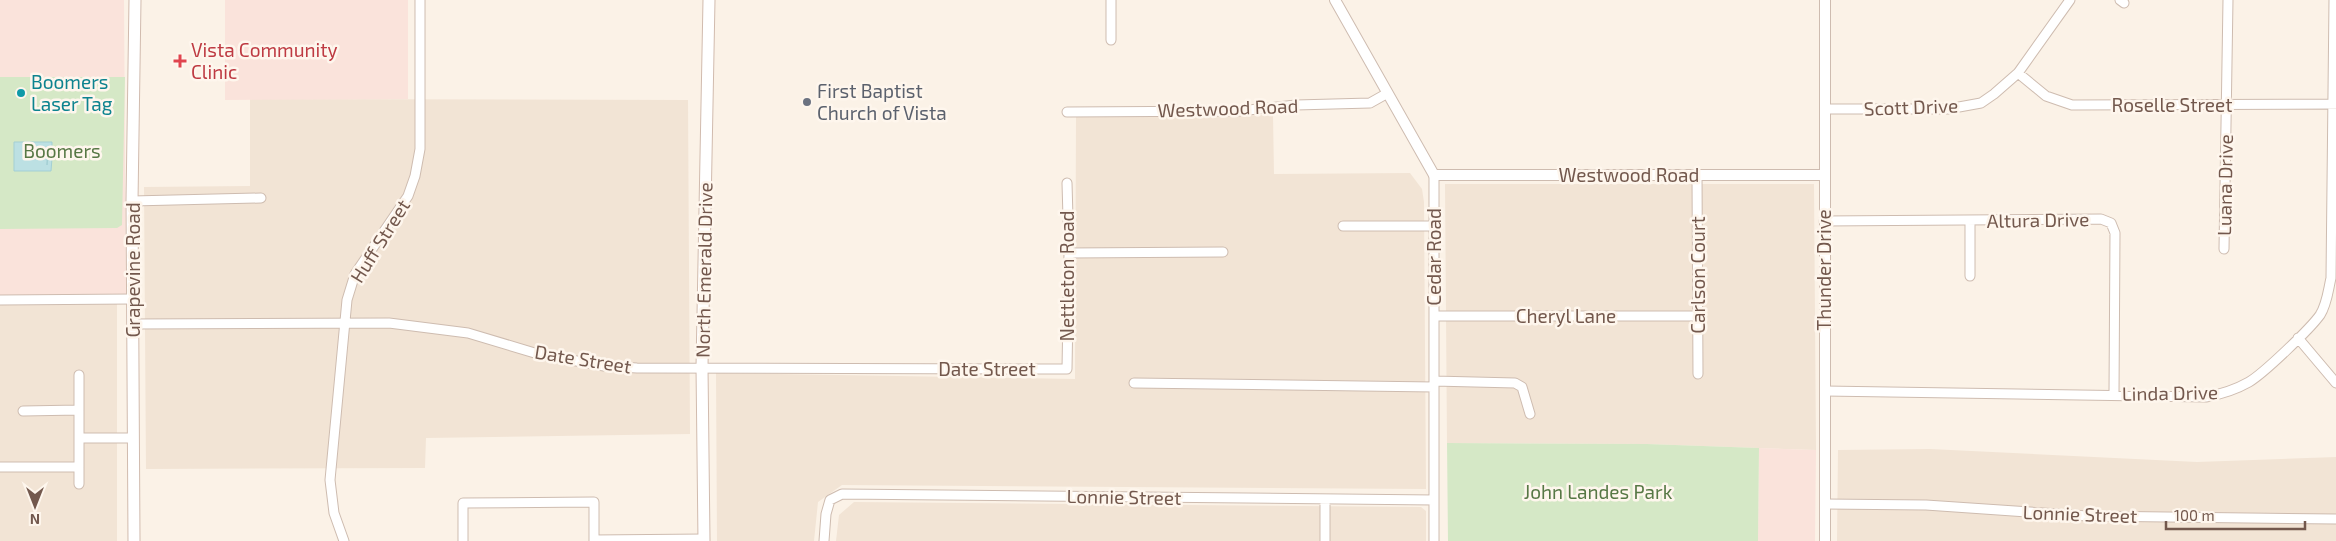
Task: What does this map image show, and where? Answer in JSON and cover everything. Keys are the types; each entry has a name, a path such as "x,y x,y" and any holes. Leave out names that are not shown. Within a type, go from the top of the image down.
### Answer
{"main road":[{"name":"Grapevine Road","path":"134,541 132,201 135,0"},
{"name":"North Emerald Drive","path":"704,540 702,367 709,0"}],"street":[{"name":"Huff Street","path":"344,541 334,513 330,480 347,300 355,274 408,196 415,176 420,150 420,0"},
{"path":"1111,0 1111,40"},
{"path":"1334,0 1434,175"},
{"name":"Thunder Drive","path":"1825,0 1825,541"},
{"name":"Scott Drive","path":"1825,109 1948,109 1981,102 1994,94 2018,72 2070,0"},
{"name":"Luana Drive","path":"2224,249 2228,0"},
{"name":"Linda Drive","path":"1825,391 2114,394 2206,397 2226,393 2251,381 2298,338 2319,316 2326,303 2331,278 2334,0"},
{"name":"Roselle Street","path":"2018,72 2046,96 2072,105 2226,106 2334,104"},
{"name":"Westwood Road","path":"1067,112 1239,111 1370,102 1386,94"},
{"name":"Westwood Road","path":"1434,175 1824,175"},
{"name":"Cedar Road","path":"1434,175 1434,541"},
{"name":"Carlson Court","path":"1697,175 1698,374"},
{"name":"Nettleton Road","path":"1066,184 1069,253 1067,369"},
{"path":"132,201 261,198"},
{"name":"Altura Drive","path":"1824,221 2101,219 2111,223 2115,233 2114,394"},
{"path":"1970,220 1970,276"},
{"path":"1343,226 1434,226"},
{"path":"1069,253 1223,252"},
{"path":"0,300 132,299"},
{"name":"Cheryl Lane","path":"1434,316 1698,316"},
{"name":"Date Street","path":"133,324 389,323 433,327 468,333 538,354 604,366 1067,369"},
{"path":"2298,338 2336,383"},
{"path":"79,375 79,484"},
{"path":"1134,383 1515,383 1522,387 1530,414"},
{"path":"23,411 79,410"},
{"path":"79,438 133,438"},
{"path":"0,467 79,467"},
{"name":"Lonnie Street","path":"824,541 826,514 830,500 842,494 1434,500"},
{"path":"1325,499 1325,541"},
{"path":"463,541 463,503 519,502 594,502 594,540 704,540"},
{"name":"Lonnie Street","path":"1825,504 1926,505 2087,516 2336,519"}],"shaded area":[{"path":"0,0 124,0 126,294 0,296"},
{"path":"225,0 408,0 408,99 225,100"},
{"path":"250,99 688,100 690,434 426,438 425,468 146,469 144,187 250,186"},
{"path":"1273,115 1274,174 1410,173 1422,189 1424,202 1426,489 842,485 818,502 814,541 717,541 716,373 1075,379 1076,117"},
{"path":"1445,184 1814,184 1816,450 1647,444 1447,443"},
{"path":"117,304 117,541 0,541 0,305"},
{"path":"1759,448 1816,450 1815,541 1758,541"},
{"path":"1930,449 2197,462 2336,457 2336,541 1837,541 1838,450"},
{"path":"854,502 1421,507 1426,511 1426,541 836,541 839,515"}],"green space":[{"name":"Boomers","path":"0,77 125,77 122,225 117,228 0,229"},
{"name":"John Landes Park","path":"1447,443 1647,444 1759,448 1758,541 1448,541"}],"water":[{"path":"14,142 52,142 52,156 49,156 49,148 47,148 47,165 48,158 52,158 51,171 14,171"}],"place":[{"name":"Vista Community Clinic","path":"180,61"},
{"name":"Boomers Laser Tag","path":"21,93"},
{"name":"First Baptist Church of Vista","path":"807,102"}]}
